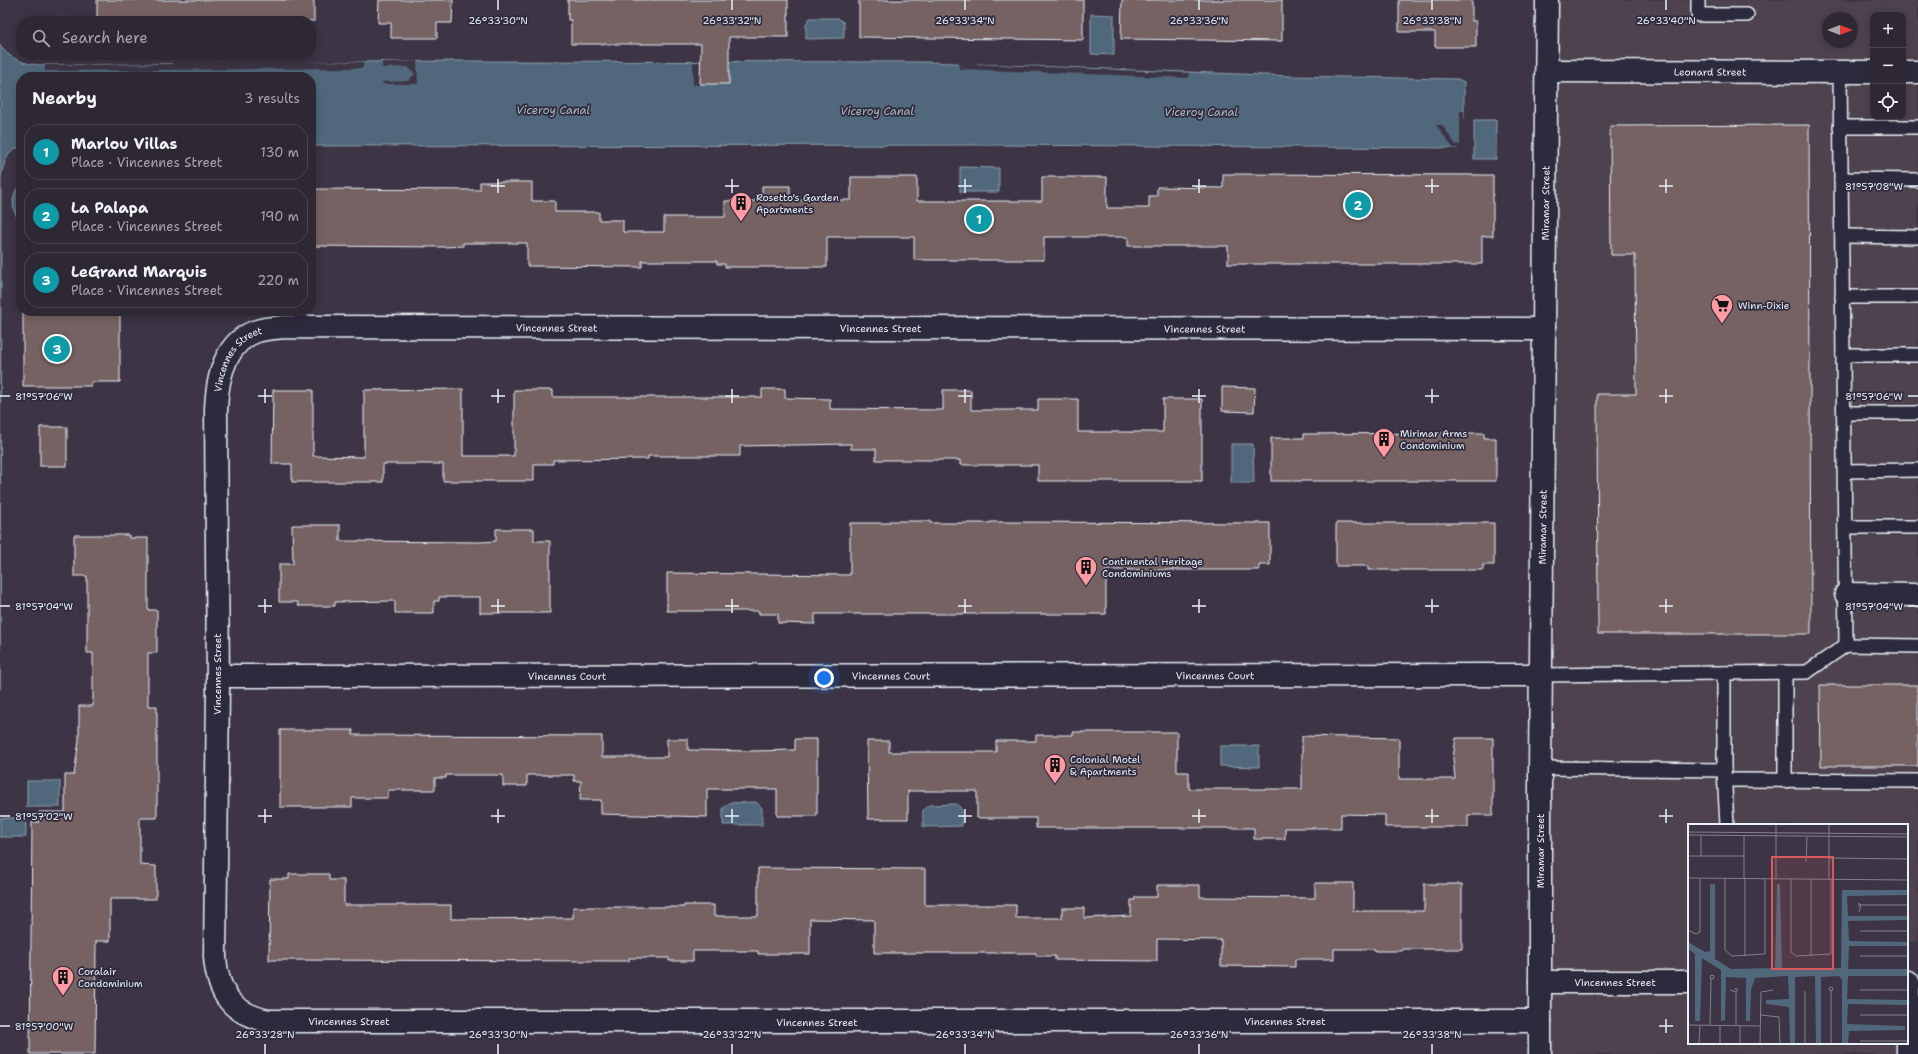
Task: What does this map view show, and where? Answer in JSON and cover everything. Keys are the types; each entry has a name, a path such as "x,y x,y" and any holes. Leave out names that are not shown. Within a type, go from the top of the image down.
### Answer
{"street":[{"name":"Miramar Street","path":"1540,1054 1540,768 1547,0"},
{"name":"Leonard Street","path":"1547,71 1870,72"},
{"path":"1906,72 1918,72"},
{"name":"Vincennes Street","path":"1540,1021 269,1021 258,1019 241,1011 227,1000 216,974 215,957 218,676 216,392 222,368 233,348 242,339 258,330 284,327 1544,329"},
{"path":"1846,594 1918,594"},
{"name":"Vincennes Court","path":"218,676 1541,675"},
{"name":"Vincennes Street","path":"1540,982 1688,982"},
{"path":"1908,1054 1911,982"}],"lane":[{"path":"1698,0 1698,15 1748,15"},
{"path":"1840,72 1846,645"},
{"path":"1840,127 1918,127"},
{"path":"1841,179 1918,180"},
{"path":"1842,236 1918,237"},
{"path":"1842,297 1918,297"},
{"path":"1843,355 1918,355"},
{"path":"1844,413 1918,413"},
{"path":"1845,471 1918,470"},
{"path":"1845,527 1918,527"},
{"path":"1541,675 1807,672 1846,645 1918,646"},
{"path":"1785,672 1785,781"},
{"path":"1724,673 1727,824"},
{"path":"1540,768 1725,775 1785,781 1918,781"}],"shaded area":[{"path":"1544,0 1918,0 1918,941 1908,941 1908,824 1688,824 1688,1044 1908,1044 1908,973 1918,973 1918,1054 1539,1054"}],"water":[{"path":"1091,14 1114,15 1114,55 1091,54"},
{"path":"810,18 838,18 844,23 844,38 806,39 806,24"},
{"name":"Viceroy Canal","path":"0,45 3,50 16,60 39,65 460,61 927,62 1290,76 1458,79 1464,82 1464,146 1458,148 990,145 316,146 316,72 16,72 16,149 12,151 6,159 1,178 0,689"},
{"path":"1474,120 1496,120 1496,159 1474,159"},
{"path":"960,167 999,168 999,192 960,192"},
{"path":"16,190 16,215 13,203"},
{"path":"1231,444 1253,444 1254,483 1231,483"},
{"path":"1220,746 1259,746 1259,767 1220,766"},
{"path":"27,781 60,781 60,807 27,807"},
{"path":"756,802 762,808 762,825 723,825 723,808 729,803"},
{"path":"957,804 962,810 962,826 923,827 923,810 929,805"},
{"path":"0,818 26,818 26,837 0,837"}],"pier":[{"path":"417,61 418,84 383,84 382,82 408,81 415,74 408,67 382,68 382,62"},
{"path":"959,61 977,62 977,64 1189,73 1189,78 959,69"},
{"path":"172,62 363,62 363,68 45,71 45,65 172,64"},
{"path":"693,62 728,62 701,67 701,85 693,85"},
{"path":"1460,111 1464,111 1464,118 1466,119 1466,146 1458,150 1458,148 1453,148 1436,125 1442,125 1456,145 1460,144"}],"building":[{"path":"97,0 314,0 314,16 97,16"},
{"path":"379,0 453,0 452,23 437,23 437,38 391,38 391,23 378,23"},
{"path":"568,0 788,0 788,37 729,37 729,84 700,84 701,44 571,44 571,20 568,20"},
{"path":"859,0 1083,0 1083,40 859,37"},
{"path":"1122,0 1282,0 1282,41 1121,39"},
{"path":"1399,0 1472,0 1472,21 1476,21 1476,47 1435,47 1435,32 1399,32"},
{"name":"Winn-Dixie","path":"1809,125 1811,634 1598,634 1597,394 1636,394 1635,255 1611,255 1610,126"},
{"path":"1223,174 1493,175 1493,236 1482,236 1482,264 1228,264 1228,246 1128,246 1128,237 1044,237 1044,260 914,260 914,237 827,237 827,267 725,267 725,264 717,264 717,261 642,261 642,267 527,266 527,243 463,243 463,246 445,247 316,246 316,189 480,190 480,182 532,182 532,201 555,201 555,212 599,212 599,220 623,220 623,232 664,232 664,217 725,217 725,201 762,201 762,186 790,186 790,200 851,200 851,177 917,177 917,201 1042,201 1042,177 1107,177 1107,208 1149,208 1149,196 1157,196 1157,187 1223,188"},
{"path":"23,316 120,316 120,382 91,382 91,386 23,386"},
{"path":"1222,387 1255,388 1254,412 1222,411"},
{"path":"463,389 463,456 514,456 514,390 553,390 553,397 762,397 762,389 785,389 785,398 830,399 830,409 943,410 943,390 971,390 971,410 1038,410 1038,399 1078,399 1078,432 1163,432 1163,399 1202,399 1202,481 1038,481 1038,465 960,465 960,460 876,460 876,449 851,449 851,444 740,446 740,456 648,456 648,459 553,460 553,464 534,464 534,481 443,481 443,464 383,464 383,482 292,482 292,464 272,464 273,390 313,390 313,456 364,457 364,390"},
{"path":"40,427 67,427 67,466 40,466"},
{"name":"Mirimar Arms Condominium","path":"1484,433 1484,438 1496,438 1496,481 1271,481 1271,438 1304,438 1304,434"},
{"path":"889,521 930,521 930,523 1270,523 1270,565 1259,565 1259,570 1106,570 1106,614 815,614 815,624 778,623 778,614 759,614 759,611 667,611 667,573 850,575 850,523 889,523"},
{"path":"1336,523 1494,523 1494,565 1483,565 1483,570 1368,570 1368,566 1336,566"},
{"path":"292,525 340,525 340,541 480,542 496,541 496,529 534,529 534,541 550,541 550,613 480,613 480,597 439,597 439,601 434,601 434,613 395,613 395,601 335,602 335,606 298,606 298,602 279,602 279,564 293,564"},
{"path":"74,535 129,535 129,538 148,538 148,610 157,610 157,653 148,653 148,706 157,706 157,818 140,818 140,865 156,866 156,899 110,899 110,941 96,941 95,1054 30,1054 32,822 39,822 39,812 65,812 65,775 74,775 79,740 79,706 93,706 93,653 87,653 87,576 74,576"},
{"path":"1820,685 1918,685 1918,766 1821,766"},
{"path":"280,730 353,730 353,735 602,736 602,757 667,757 667,739 688,739 688,750 751,751 795,750 795,739 817,739 817,816 777,816 777,789 707,789 707,817 601,814 601,800 580,800 581,781 574,781 574,775 527,775 527,786 503,786 503,775 446,775 446,778 435,778 435,790 388,790 388,798 352,798 352,807 280,807"},
{"path":"1073,732 1177,732 1177,772 1189,772 1189,789 1302,789 1302,736 1399,738 1399,779 1455,779 1453,758 1456,738 1493,738 1493,815 1468,815 1468,827 1385,827 1385,815 1341,814 1341,828 1285,828 1285,839 1254,839 1254,828 1036,828 1036,818 977,818 977,791 908,791 908,819 868,819 867,741 889,741 889,752 996,752 996,741 1036,741 1036,735 1073,735"},
{"path":"758,868 925,869 925,905 1016,905 1016,918 1062,918 1062,908 1084,908 1084,918 1131,916 1131,900 1135,900 1135,897 1157,897 1157,885 1200,885 1200,897 1315,898 1315,883 1353,883 1353,911 1424,911 1424,884 1462,884 1462,949 1402,949 1402,951 1375,951 1375,949 1334,949 1334,959 1295,959 1295,967 1221,966 1221,940 1157,939 1157,961 1055,960 1055,956 1036,956 1036,953 874,953 874,920 810,919 810,954 758,954 758,951 693,951 693,961 669,961 669,958 629,958 629,961 269,960 270,879 289,879 289,874 329,874 329,880 344,880 344,905 451,905 451,919 573,918 573,907 684,907 684,905 714,905 714,916 758,916"}],"place":[{"name":"La Palapa","path":"1358,205"},
{"name":"Marlou Villas","path":"979,219"},
{"name":"Rosetto's Garden Apartments","path":"741,222"},
{"name":"Winn-Dixie","path":"1722,324"},
{"name":"LeGrand Marquis","path":"57,349"},
{"name":"Mirimar Arms Condominium","path":"1384,458"},
{"name":"Continental Heritage Condominiums","path":"1086,586"},
{"name":"Colonial Motel & Apartments","path":"1055,784"},
{"name":"Coralair Condominium","path":"63,996"}]}
